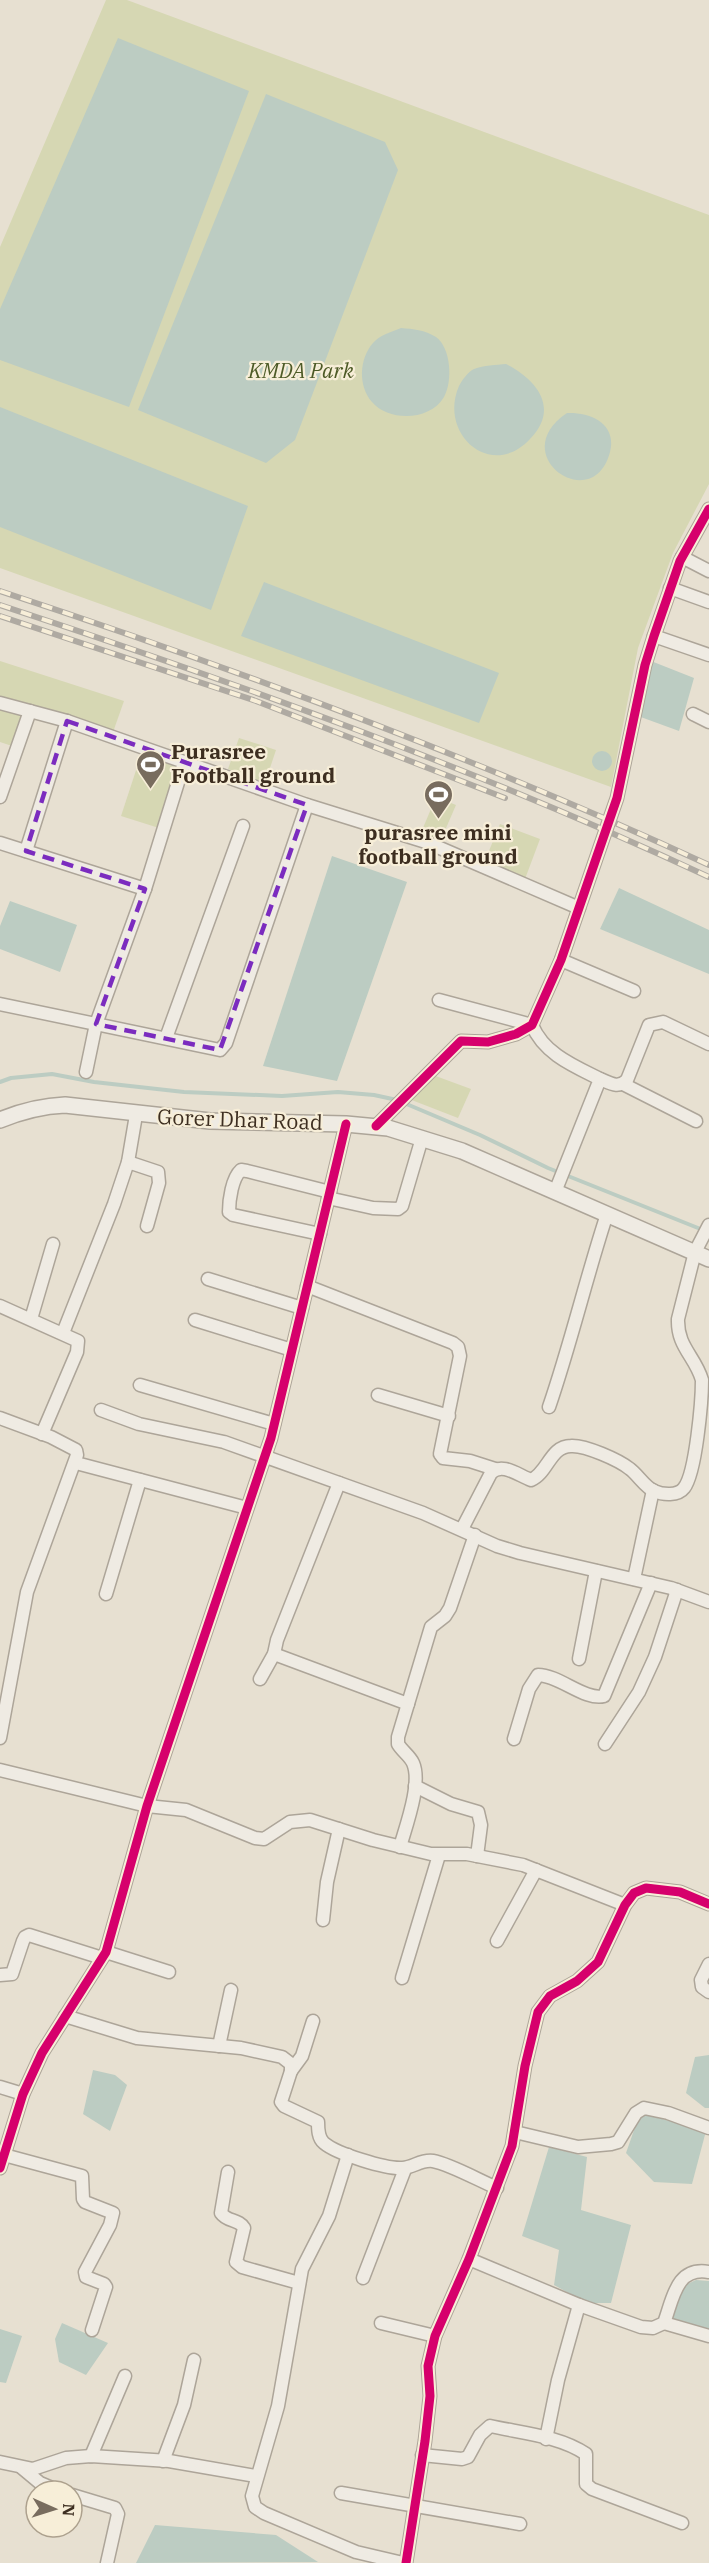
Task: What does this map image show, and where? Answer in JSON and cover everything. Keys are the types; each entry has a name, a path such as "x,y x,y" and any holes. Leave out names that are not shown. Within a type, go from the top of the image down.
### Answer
{"street":[{"path":"376,1126 461,1041 488,1042 516,1034 532,1025 561,960 617,798 645,665 670,588 682,557 709,509"},
{"path":"682,557 709,571"},
{"path":"670,588 709,603"},
{"path":"654,636 709,655"},
{"path":"0,703 67,721 307,805 426,842 579,908"},
{"path":"0,794 30,711"},
{"path":"693,714 709,722"},
{"path":"26,851 67,721"},
{"path":"86,1072 96,1024 145,889 184,763"},
{"path":"0,1004 220,1050 226,1043 307,805"},
{"path":"166,1038 243,826"},
{"path":"0,843 145,889"},
{"path":"561,960 634,991"},
{"path":"439,999 532,1025 552,1052 616,1086 627,1080 649,1025 663,1022 709,1044"},
{"path":"560,1180 600,1079"},
{"path":"623,1084 696,1121"},
{"name":"Gorer Dhar Road","path":"0,1120 24,1110 65,1105 210,1121 346,1124 388,1128 560,1180 607,1214 702,1255"},
{"path":"63,1333 114,1204 128,1162 136,1114"},
{"path":"0,2168 23,2094 42,2053 104,1955 147,1806 265,1456 346,1124"},
{"path":"320,1234 233,1215 229,1212 235,1179 241,1170 373,1208 399,1209 402,1206 423,1138"},
{"path":"128,1162 158,1172 159,1183 147,1226"},
{"path":"549,1407 568,1351 585,1283 607,1214"},
{"path":"307,1286 453,1343 458,1347 460,1356 440,1454 442,1458 470,1461 495,1469 502,1468 531,1480 539,1477 558,1450 569,1445 578,1446 616,1460 630,1468 653,1491 675,1494 683,1490 690,1473 702,1380 699,1370 681,1344 678,1330 684,1291 702,1255 707,1229"},
{"path":"31,1319 53,1244"},
{"path":"208,1279 302,1308"},
{"path":"0,1306 73,1337 79,1346 42,1434"},
{"path":"195,1320 292,1350"},
{"path":"140,1385 274,1425"},
{"path":"378,1395 449,1416"},
{"path":"101,1410 139,1424 224,1442 462,1529 520,1553 651,1583 709,1602"},
{"path":"0,1418 42,1434 75,1450 77,1455 76,1463 27,1592 0,1738"},
{"path":"76,1463 247,1508"},
{"path":"462,1529 490,1473 495,1469"},
{"path":"106,1593 141,1480"},
{"path":"260,1679 274,1654 277,1640 339,1483"},
{"path":"634,1579 653,1491"},
{"path":"400,1847 415,1786 415,1767 398,1744 431,1627 445,1616 450,1608 475,1535"},
{"path":"579,1659 596,1571"},
{"path":"514,1739 529,1689 538,1675 567,1684 593,1697 604,1696 651,1583"},
{"path":"605,1744 639,1692 651,1666 677,1590"},
{"path":"274,1654 408,1704"},
{"path":"0,1770 147,1806 186,1810 255,1838 264,1839 290,1822 310,1820 400,1847 439,1855 477,1856 523,1865 625,1905"},
{"path":"415,1786 451,1804 478,1812 481,1816 481,1825 477,1856"},
{"path":"323,1920 327,1882 339,1829"},
{"path":"402,1978 439,1855"},
{"path":"497,1941 536,1870"},
{"path":"348,2155 329,2216 302,2269 278,2406 252,2496 255,2507 264,2513 356,2552 404,2563 422,2455 430,2396 428,2366 435,2336 470,2259 515,2132 525,2066 538,2012 550,1996 577,1981 598,1962 625,1905 634,1893 646,1888 680,1892 709,1904"},
{"path":"0,1975 12,1974 23,1941 29,1935 169,1972"},
{"path":"709,1964 701,1980 702,1987 709,1992"},
{"path":"219,2046 231,1990"},
{"path":"65,2016 137,2038 241,2048 282,2057 291,2064 291,2071"},
{"path":"313,2021 302,2056 291,2071 281,2102 284,2106 318,2122 320,2137 324,2143 348,2155 393,2168 405,2169 419,2162 434,2161 497,2188"},
{"path":"0,2087 23,2094"},
{"path":"515,2132 578,2148 612,2144 618,2142 636,2114 644,2108 668,2113 709,2128"},
{"path":"4,2155 82,2176 82,2199 113,2212 110,2225 85,2272 86,2277 106,2287 92,2330"},
{"path":"363,2278 405,2169"},
{"path":"228,2172 221,2213 227,2219 243,2225 236,2257 237,2265 299,2283"},
{"path":"470,2259 579,2305 641,2327 653,2328 664,2324 709,2336"},
{"path":"664,2324 677,2286 693,2271 709,2272"},
{"path":"546,2439 558,2380 579,2305"},
{"path":"381,2323 435,2336"},
{"path":"163,2461 184,2405 194,2360"},
{"path":"92,2456 125,2376"},
{"path":"422,2455 462,2459 468,2457 484,2429 490,2426 546,2439 577,2448 586,2454 586,2484 592,2489 682,2523"},
{"path":"0,2462 33,2469 66,2458 92,2456 163,2461 256,2476"},
{"path":"22,2468 35,2479"},
{"path":"341,2493 520,2524"},
{"path":"84,2499 115,2508 118,2514 107,2563"}],"highlighted area":[{"path":"67,721 307,805 220,1050 96,1024 145,889 26,851"}],"green space":[{"name":"KMDA Park","path":"106,0 127,0 709,215 709,484 673,553 638,648 611,787 0,568 0,247"},
{"path":"0,661 124,701 112,735 0,700"},
{"path":"0,707 23,713 12,746 0,742"},
{"path":"239,738 276,750 265,783 228,769"},
{"name":"Purasree Football ground","path":"142,752 179,765 159,828 121,816"},
{"name":"purasree mini football ground","path":"436,797 456,805 440,842 420,835"},
{"path":"500,824 540,839 525,879 484,863"},
{"path":"433,1075 471,1089 458,1118 409,1099"}],"shaded area":[{"path":"118,38 249,91 129,407 0,360 0,309"},
{"path":"266,94 385,142 398,170 295,440 266,463 138,410"},
{"path":"401,328 423,331 436,337 445,349 449,365 447,390 438,405 429,411 409,416 399,416 379,409 367,396 362,381 363,364 368,349 382,336"},
{"path":"506,364 527,378 535,387 544,406 543,416 539,428 515,451 500,455 485,453 472,446 462,435 456,420 454,404 459,386 472,370"},
{"path":"0,407 248,506 211,610 0,527"},
{"path":"567,413 593,418 606,427 610,434 610,452 601,471 587,479 572,479 558,473 548,461 545,446 550,429"},
{"path":"264,582 499,673 479,723 241,636"},
{"path":"651,661 694,678 679,731 638,716"},
{"path":"602,751 609,754 612,761 609,768 602,771 595,768 592,761 595,754"},
{"path":"332,856 407,882 337,1081 263,1066"},
{"path":"619,888 709,930 709,974 600,929"},
{"path":"10,901 77,925 60,972 0,949 0,926"},
{"path":"709,2055 709,2108 705,2108 686,2093 695,2057"},
{"path":"93,2070 115,2075 127,2085 110,2131 83,2114"},
{"path":"640,2113 706,2131 692,2184 654,2182 626,2153"},
{"path":"549,2147 587,2157 581,2210 631,2225 611,2303 587,2303 554,2285 559,2250 522,2236"},
{"path":"696,2280 709,2281 709,2334 671,2324 683,2286"},
{"path":"62,2323 108,2343 86,2375 59,2362 55,2339"},
{"path":"0,2329 22,2336 6,2383 0,2382"},
{"path":"155,2525 276,2535 318,2562 136,2563"}],"waterway":[{"path":"0,1082 11,1078 52,1074 94,1082 184,1092 282,1096 338,1092 374,1095 397,1100 480,1135 548,1168 703,1230"}],"railway":[{"path":"0,591 180,652 358,718 535,789 709,865"},
{"path":"0,605 359,730 535,800 709,877"},
{"path":"0,616 256,701 505,798"}],"cycle path":[{"path":"376,1126 461,1041 488,1042 516,1034 532,1025 561,960 617,798 645,665 654,636 680,561 709,509"},
{"path":"0,2168 23,2094 42,2053 106,1952 147,1806 271,1438 346,1124"},
{"path":"406,2563 425,2441 430,2396 428,2366 435,2336 469,2259 512,2146 525,2066 538,2012 550,1996 577,1981 598,1962 625,1905 634,1893 646,1888 680,1892 709,1904"}],"place":[{"name":"Purasree Football ground","path":"150,790"},
{"name":"purasree mini football ground","path":"438,820"}]}
